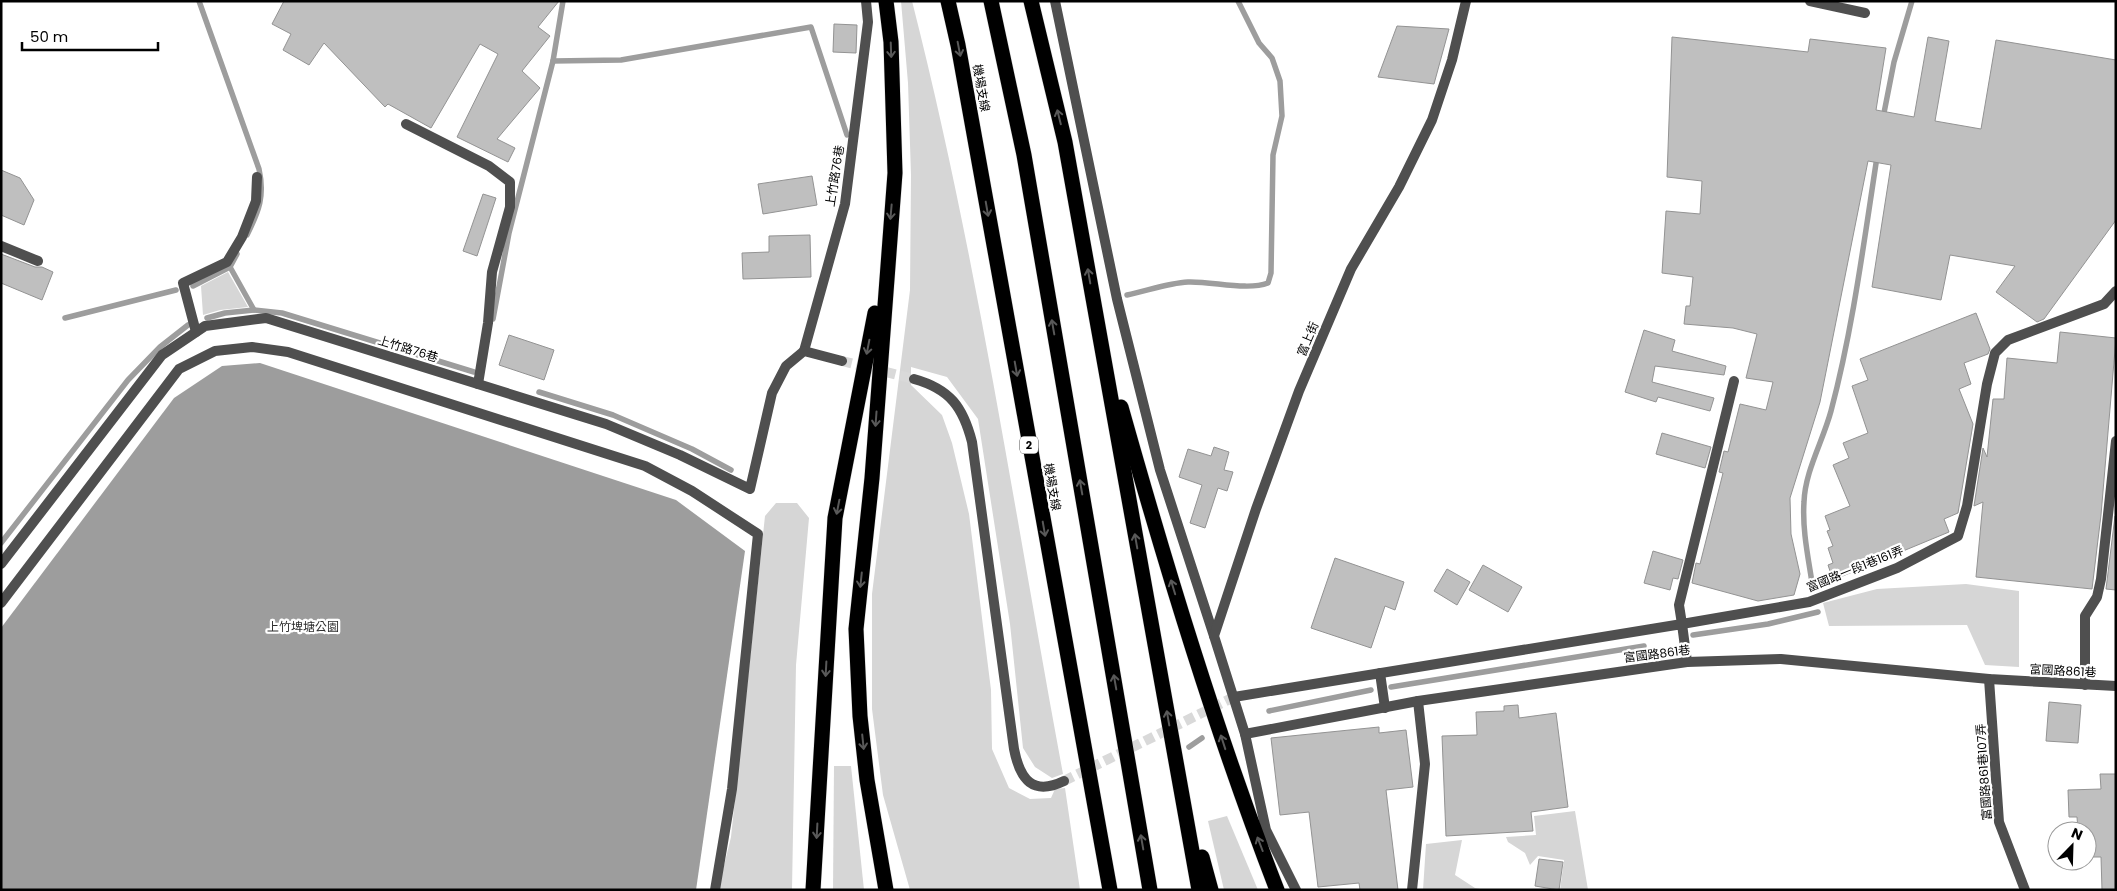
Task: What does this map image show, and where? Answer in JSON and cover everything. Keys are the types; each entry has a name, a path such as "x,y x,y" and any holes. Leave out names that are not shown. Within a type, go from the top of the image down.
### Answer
{"highway":[{"path":"886,1 891,42 895,173 872,478 856,629 860,716 876,840 886,890"},
{"name":"機場支線","path":"948,1 958,46 1110,890"},
{"path":"991,1 1024,156 1150,890"},
{"path":"1031,1 1065,142 1199,890"},
{"path":"814,889 835,518 888,248"},
{"path":"1098,324 1192,650 1238,788 1277,890"},
{"path":"1177,766 1210,890"},
{"path":"876,840 895,890"}],"street":[{"name":"上竹路76巷","path":"1,564 162,355 205,326 266,318 606,424 680,455 750,490 772,393 786,366 804,351 845,204 868,22 866,1"},
{"path":"1055,1 1124,327 1160,470 1245,734 1266,830 1296,890"},
{"name":"富上街","path":"1214,636 1299,391 1328,322 1350,270 1399,188 1432,120 1452,60 1466,1"},
{"path":"1810,1 1865,13"},
{"path":"406,124 489,166 510,182 510,207 492,272 488,323 478,384"},
{"path":"196,332 184,283 227,262 242,237 256,201 257,177"},
{"path":"1,246 38,261"},
{"name":"富國路一段1巷161弄","path":"1682,624 1809,602 1897,568 1958,536 1967,506 1987,384 1995,353 2008,340 2104,304 2116,292"},
{"path":"1,604 179,369 216,351 252,347 288,352 645,466 692,491 758,534 732,789 715,890"},
{"path":"804,351 842,361"},
{"path":"914,380 936,387 946,393 955,402 968,427 1018,766 1037,788 1051,787 1064,781"},
{"path":"1687,662 1679,605 1734,381"},
{"path":"2085,685 2085,616 2097,597 2101,579 2116,441"},
{"path":"1234,697 1682,624"},
{"name":"富國路861巷","path":"1245,734 1418,701 1687,662 1781,659 1990,679 2116,686"},
{"path":"1380,673 1385,708"},
{"name":"富國路861巷107弄","path":"1990,679 1999,822 2025,890"},
{"path":"1412,890 1425,764 1418,701"}],"shaded area":[{"path":"901,1 912,1 956,193 994,386 1063,774 1052,778 1035,767 1023,748 1010,624 978,419 947,377 911,367 911,385 942,415 952,443 969,514 991,690 992,749 1009,788 1030,799 1051,798 1055,789 1065,788 1080,890 910,890 883,795 872,709 872,594 910,290 911,175 908,83"},
{"path":"228,272 248,307 220,310 203,315 201,286"},
{"name":"上竹埤塘公園","path":"260,363 676,500 745,551 696,890 1,890 1,628 174,398 222,366"},
{"path":"776,503 797,503 809,518 796,665 792,890 718,890 731,837 765,516"},
{"path":"1966,584 2019,591 2019,667 1985,665 1967,625 1829,626 1823,603 1877,589"},
{"path":"834,766 851,766 864,890 833,890"},
{"path":"1575,811 1588,890 1560,890 1564,860 1538,856 1530,865 1525,853 1508,842 1506,837 1536,835 1534,816"},
{"path":"1227,816 1258,890 1224,890 1208,821"},
{"path":"1462,840 1455,875 1475,888 1486,890 1423,890 1426,844"}],"building":[{"path":"284,1 559,1 538,27 550,36 522,71 540,88 497,139 515,148 508,162 457,137 498,54 480,44 431,128 388,104 385,107 324,43 309,65 283,50 291,34 272,24"},
{"path":"834,24 857,25 856,53 833,52"},
{"path":"1397,26 1449,29 1434,84 1378,77"},
{"path":"1672,37 1808,52 1810,39 1886,48 1876,110 1914,117 1928,37 1949,41 1935,121 1981,129 1996,40 2116,60 2116,220 2044,319 2037,322 1996,292 2015,266 1950,255 1941,300 1872,287 1891,165 1868,161 1820,402 1790,498 1791,534 1800,574 1794,595 1758,601 1692,583 1696,563 1700,564 1723,473 1719,472 1724,451 1728,452 1740,404 1766,410 1773,382 1746,378 1757,334 1733,328 1684,324 1686,306 1690,306 1693,277 1662,273 1666,211 1700,214 1702,181 1667,177"},
{"path":"1,170 20,178 34,200 24,225 1,215"},
{"path":"812,176 817,205 763,214 758,184"},
{"path":"483,194 496,198 477,256 463,251"},
{"path":"810,235 811,277 743,279 742,253 769,252 769,236"},
{"path":"1,254 53,272 42,300 1,283"},
{"path":"1976,313 1990,349 1988,354 1964,363 1971,384 1959,389 1973,424 1958,513 1944,519 1949,532 1833,580 1828,565 1833,563 1828,548 1833,546 1827,531 1830,530 1825,516 1850,506 1833,465 1849,458 1843,443 1868,433 1852,386 1868,380 1860,359"},
{"path":"1644,330 1675,340 1672,351 1726,366 1724,375 1655,366 1652,382 1714,398 1710,411 1658,397 1656,402 1625,392"},
{"path":"2060,332 2116,338 2101,515 2092,589 1976,577 1983,502 1974,506 1983,448 1987,457 1993,399 2004,399 2007,358 2057,363"},
{"path":"509,335 554,350 544,380 499,365"},
{"path":"1662,433 1711,447 1705,468 1656,454"},
{"path":"1214,447 1229,452 1224,470 1233,472 1227,491 1218,488 1205,528 1190,523 1202,485 1179,477 1188,449 1211,456"},
{"path":"2116,516 2116,590 2106,589"},
{"path":"1653,551 1683,560 1678,579 1673,578 1670,590 1644,583"},
{"path":"1335,558 1404,582 1395,610 1385,606 1371,648 1311,628"},
{"path":"1483,565 1522,587 1508,612 1469,590"},
{"path":"1447,569 1470,582 1457,605 1434,591"},
{"path":"2049,702 2081,705 2078,743 2046,741"},
{"path":"1518,705 1519,718 1556,713 1568,807 1531,812 1533,831 1446,836 1442,736 1477,735 1476,712 1504,711 1504,706"},
{"path":"1379,727 1379,733 1406,730 1413,787 1386,790 1398,890 1360,890 1359,883 1318,887 1309,812 1280,815 1271,738"},
{"path":"2100,774 2116,774 2116,890 2102,890 2101,857 2097,857 2097,821 2077,821 2077,817 2069,817 2068,790 2101,789"},
{"path":"1539,859 1563,862 1559,890 1535,886"}],"waterway":[{"path":"199,1 259,169 261,179 260,203 247,235"},
{"path":"493,319 509,233 553,61 563,1"},
{"path":"1127,295 1165,285 1188,282 1240,286 1268,283 1271,273 1273,155 1282,116 1280,81 1272,58 1259,43 1238,1"},
{"path":"1883,118 1894,62 1912,1"},
{"path":"553,61 621,60 811,27 847,135"},
{"path":"1813,589 1804,524 1805,490 1811,467 1828,422 1846,348 1877,157"},
{"path":"193,286 230,267 237,254"},
{"path":"207,318 225,313 254,310 230,267"},
{"path":"65,318 176,290"},
{"path":"254,310 282,313 474,372"},
{"path":"1,543 128,380 160,347 188,325"},
{"path":"539,392 613,415 692,449 731,470"},
{"path":"1693,635 1768,624 1818,612"},
{"path":"1391,687 1644,646"},
{"path":"1269,711 1371,690"},
{"path":"1189,747 1202,738"}],"tunnel":[{"path":"842,361 914,379"},
{"path":"1064,781 1234,697"}]}
